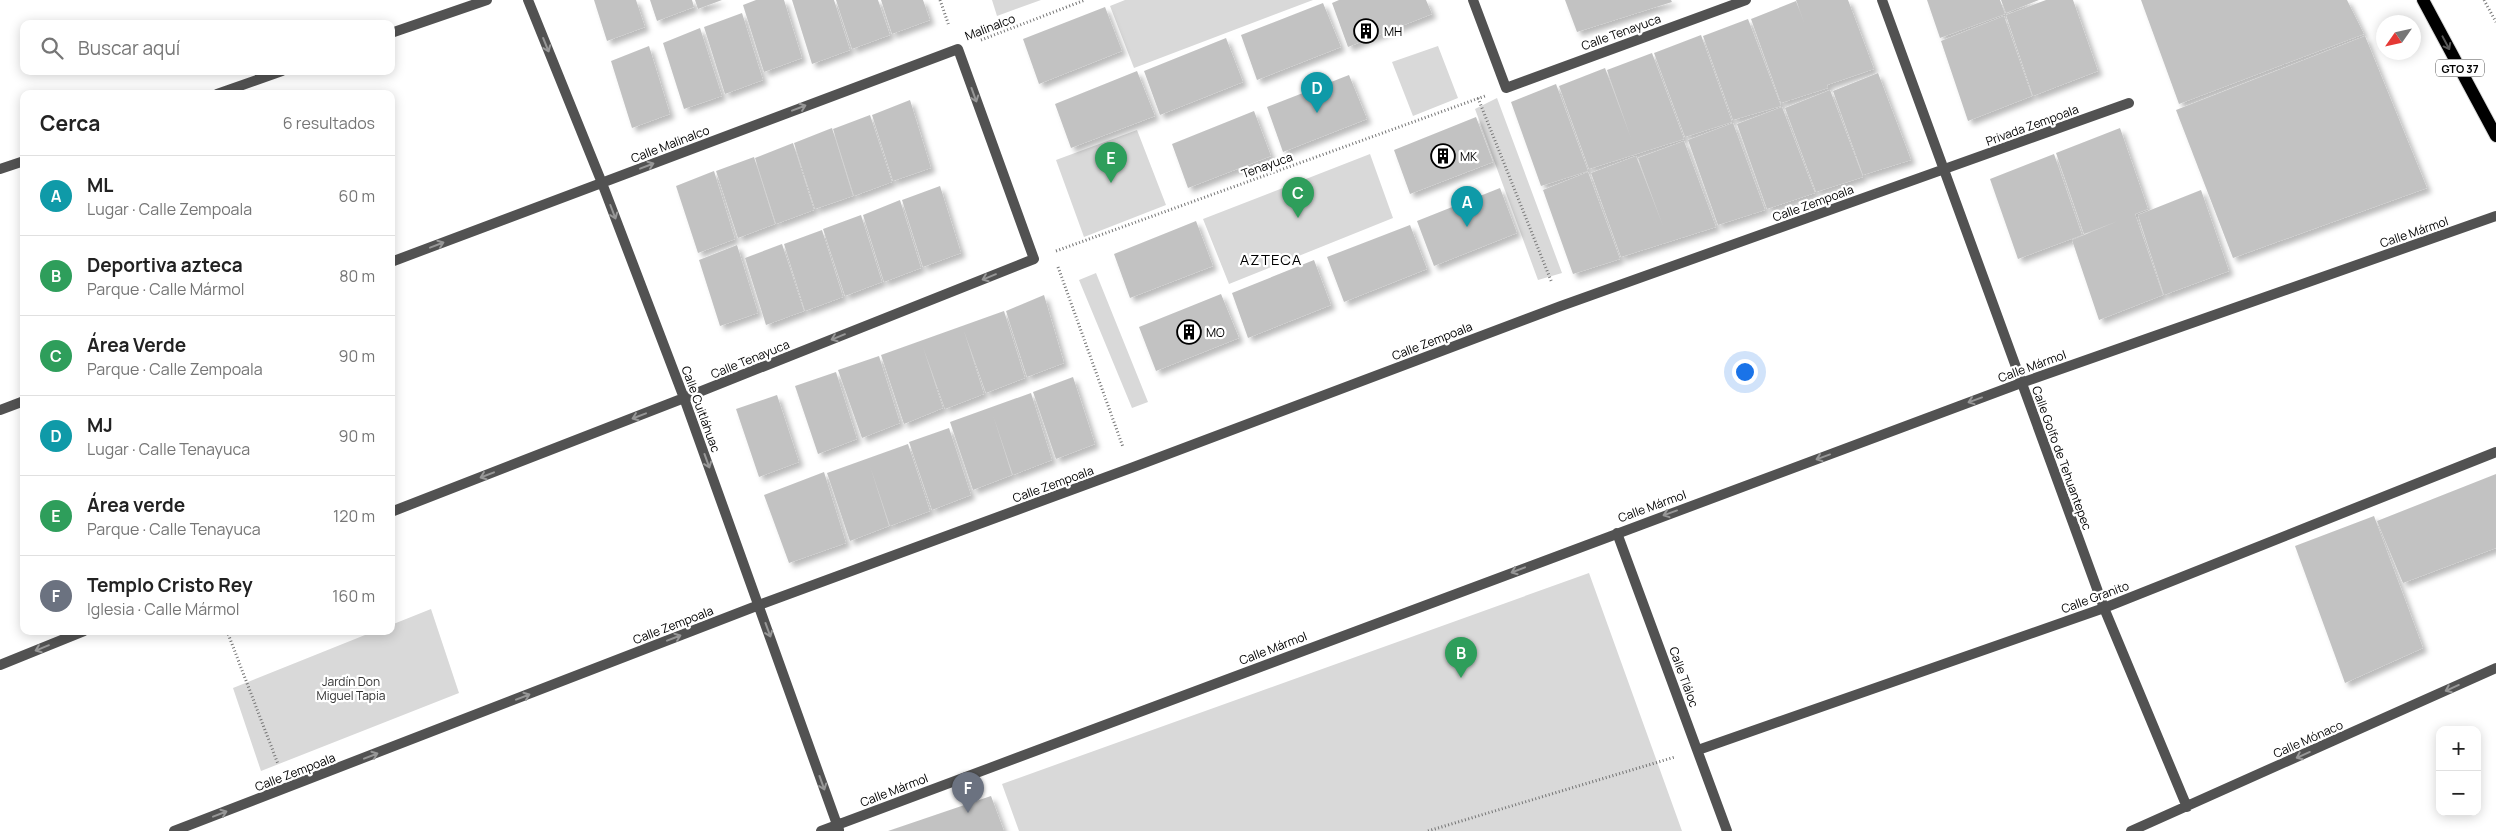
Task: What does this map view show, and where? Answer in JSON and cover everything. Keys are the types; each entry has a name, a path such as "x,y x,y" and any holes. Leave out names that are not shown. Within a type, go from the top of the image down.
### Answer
{"main road":[{"name":"GTO 37","path":"2423,0 2496,136"}],"street":[{"path":"395,32 488,0"},
{"name":"Calle Cuitláhuac","path":"528,0 602,183 684,398 838,828"},
{"path":"1473,0 1506,88"},
{"name":"Calle Tenayuca","path":"1506,88 1746,0"},
{"name":"Calle Golfo de Tehuantepec","path":"1882,0 2104,608 2187,807"},
{"path":"958,49 1034,259"},
{"name":"Calle Malinalco","path":"395,261 958,49"},
{"path":"228,90 271,75"},
{"name":"Privada Zempoala","path":"1944,170 2129,103"},
{"path":"0,169 20,162"},
{"name":"Calle Zempoala","path":"174,831 759,605 1131,468 1560,306 1944,170"},
{"name":"Calle Mármol","path":"821,831 838,828 1617,533 2021,383 2496,216"},
{"name":"Calle Tenayuca","path":"395,510 1034,259"},
{"path":"0,410 20,402"},
{"name":"Calle Granito","path":"1698,750 2104,608 2496,452"},
{"name":"Calle Tláloc","path":"1617,533 1727,831"},
{"path":"0,665 74,635"},
{"name":"Calle Mónaco","path":"2131,831 2496,668"}],"path":[{"name":"Malinalco","path":"958,49 1085,0"},
{"path":"2484,0 2496,22"},
{"name":"Tenayuca","path":"1034,259 1506,88"},
{"path":"1478,98 1560,306"},
{"path":"1052,253 1131,468"},
{"path":"229,635 288,788"},
{"path":"1428,831 1698,750"}],"green space":[{"path":"992,0 1041,0 997,16"},
{"path":"1125,0 1313,0 1134,68 1110,6"},
{"path":"1438,46 1458,98 1413,116 1392,62"},
{"path":"1497,98 1562,273 1538,280 1475,109"},
{"path":"1137,130 1166,205 1084,237 1056,160"},
{"path":"1370,154 1393,218 1229,284 1203,219"},
{"path":"1096,273 1148,402 1132,408 1079,280"},
{"path":"1589,573 1682,831 1019,831 1002,784"},
{"name":"Jardín Don Miguel Tapia","path":"431,609 459,693 261,771 233,688 365,635 395,635 395,623"}],"building":[{"path":"594,0 636,0 645,27 607,41"},
{"path":"650,0 692,0 694,7 657,21"},
{"path":"695,0 722,0 698,9"},
{"path":"756,0 784,0 802,58 764,72 743,5"},
{"path":"792,0 834,0 850,50 812,64"},
{"path":"836,0 878,0 890,35 852,49"},
{"path":"881,0 923,0 930,20 892,34"},
{"name":"MH","path":"1339,0 1426,0 1432,14 1348,47 1332,3"},
{"path":"1565,0 1671,0 1672,2 1577,32"},
{"path":"1796,0 1848,0 1874,69 1827,85 1828,88 1781,103 1751,19 1796,1 1805,25"},
{"path":"1927,0 2000,0 2005,14 1940,38"},
{"path":"2001,0 2039,0 2006,13"},
{"path":"2046,0 2073,0 2098,71 2033,96 2006,15"},
{"path":"2141,0 2347,0 2364,34 2179,104"},
{"path":"1323,3 1341,47 1257,80 1241,35"},
{"path":"1105,7 1122,51 1039,84 1023,39"},
{"path":"742,13 763,80 725,94 704,27"},
{"path":"2004,16 2032,96 1968,121 1941,41"},
{"path":"1748,19 1781,106 1733,120 1703,36"},
{"path":"700,28 722,96 684,109 663,43"},
{"path":"1701,35 1732,122 1685,137 1654,53"},
{"path":"2365,36 2427,188 2233,258 2176,110"},
{"path":"1226,38 1243,82 1160,115 1144,71"},
{"path":"649,46 670,114 632,128 611,61"},
{"path":"1652,53 1684,139 1589,169 1559,86 1605,68 1631,138 1607,70"},
{"path":"1137,71 1155,116 1071,148 1055,104"},
{"path":"1878,73 1911,160 1863,175 1833,91"},
{"path":"1349,75 1367,119 1283,152 1267,107"},
{"path":"1556,84 1588,171 1541,186 1511,102"},
{"path":"1830,90 1863,177 1816,192 1785,108"},
{"path":"910,100 931,168 893,181 872,115"},
{"path":"1782,107 1815,193 1767,209 1737,124"},
{"path":"1254,111 1271,156 1188,188 1172,144"},
{"path":"870,115 892,182 854,196 833,129"},
{"name":"MK","path":"1476,117 1493,162 1410,194 1394,150"},
{"path":"1733,123 1765,210 1718,225 1688,140"},
{"path":"832,128 853,196 815,209 794,143"},
{"path":"2120,128 2148,209 2135,214 2163,295 2099,320 2072,240 2118,221 2084,234 2056,153"},
{"path":"1684,141 1716,227 1621,257 1591,173 1636,156 1663,226 1638,158"},
{"path":"793,143 814,210 776,224 755,158"},
{"path":"2054,154 2082,235 2018,259 1990,179"},
{"path":"754,157 775,224 738,238 716,171"},
{"path":"714,171 735,239 698,253 676,186"},
{"path":"1588,172 1620,259 1573,274 1543,190"},
{"path":"940,186 961,253 923,267 902,200"},
{"path":"1500,188 1517,233 1434,266 1417,221"},
{"path":"2201,190 2229,271 2164,295 2138,215"},
{"path":"900,200 921,268 884,282 863,215"},
{"path":"861,215 882,282 845,296 823,229"},
{"path":"1196,221 1213,266 1130,298 1114,254"},
{"path":"1410,225 1427,269 1344,302 1327,257"},
{"path":"822,230 843,297 805,311 784,244"},
{"path":"782,244 804,311 766,325 745,258"},
{"path":"737,245 758,313 720,326 699,260"},
{"path":"1314,260 1331,305 1248,338 1232,293"},
{"name":"MO","path":"1221,294 1239,338 1156,371 1139,327"},
{"path":"1044,295 1064,363 1027,377 1006,311"},
{"path":"1004,311 1025,378 986,393 964,331 984,394 945,409 923,347 943,408 904,424 881,355"},
{"path":"879,356 900,423 862,438 838,370"},
{"path":"836,372 857,439 818,454 795,386"},
{"path":"1073,377 1095,444 1056,459 1033,392"},
{"path":"1031,393 1052,460 1013,475 993,415 1012,475 973,490 950,422"},
{"path":"777,395 799,462 759,477 736,409"},
{"path":"949,428 971,495 932,510 909,442"},
{"path":"908,444 930,511 890,526 870,466 889,526 850,541 827,473"},
{"path":"824,472 846,543 789,563 764,495"},
{"path":"2496,474 2496,548 2403,583 2377,521"},
{"path":"2374,516 2423,648 2345,683 2295,546"},
{"path":"991,796 1004,831 888,831"}],"place":[{"name":"MH","path":"1366,31"},
{"name":"MJ","path":"1317,113"},
{"name":"MK","path":"1443,156"},
{"name":"Área verde","path":"1111,183"},
{"name":"Área Verde","path":"1298,218"},
{"name":"ML","path":"1467,227"},
{"name":"MO","path":"1189,332"},
{"name":"Deportiva azteca","path":"1461,678"},
{"name":"Templo Cristo Rey","path":"968,813"}],"district":[{"name":"AZTECA","path":"1271,259"}]}
